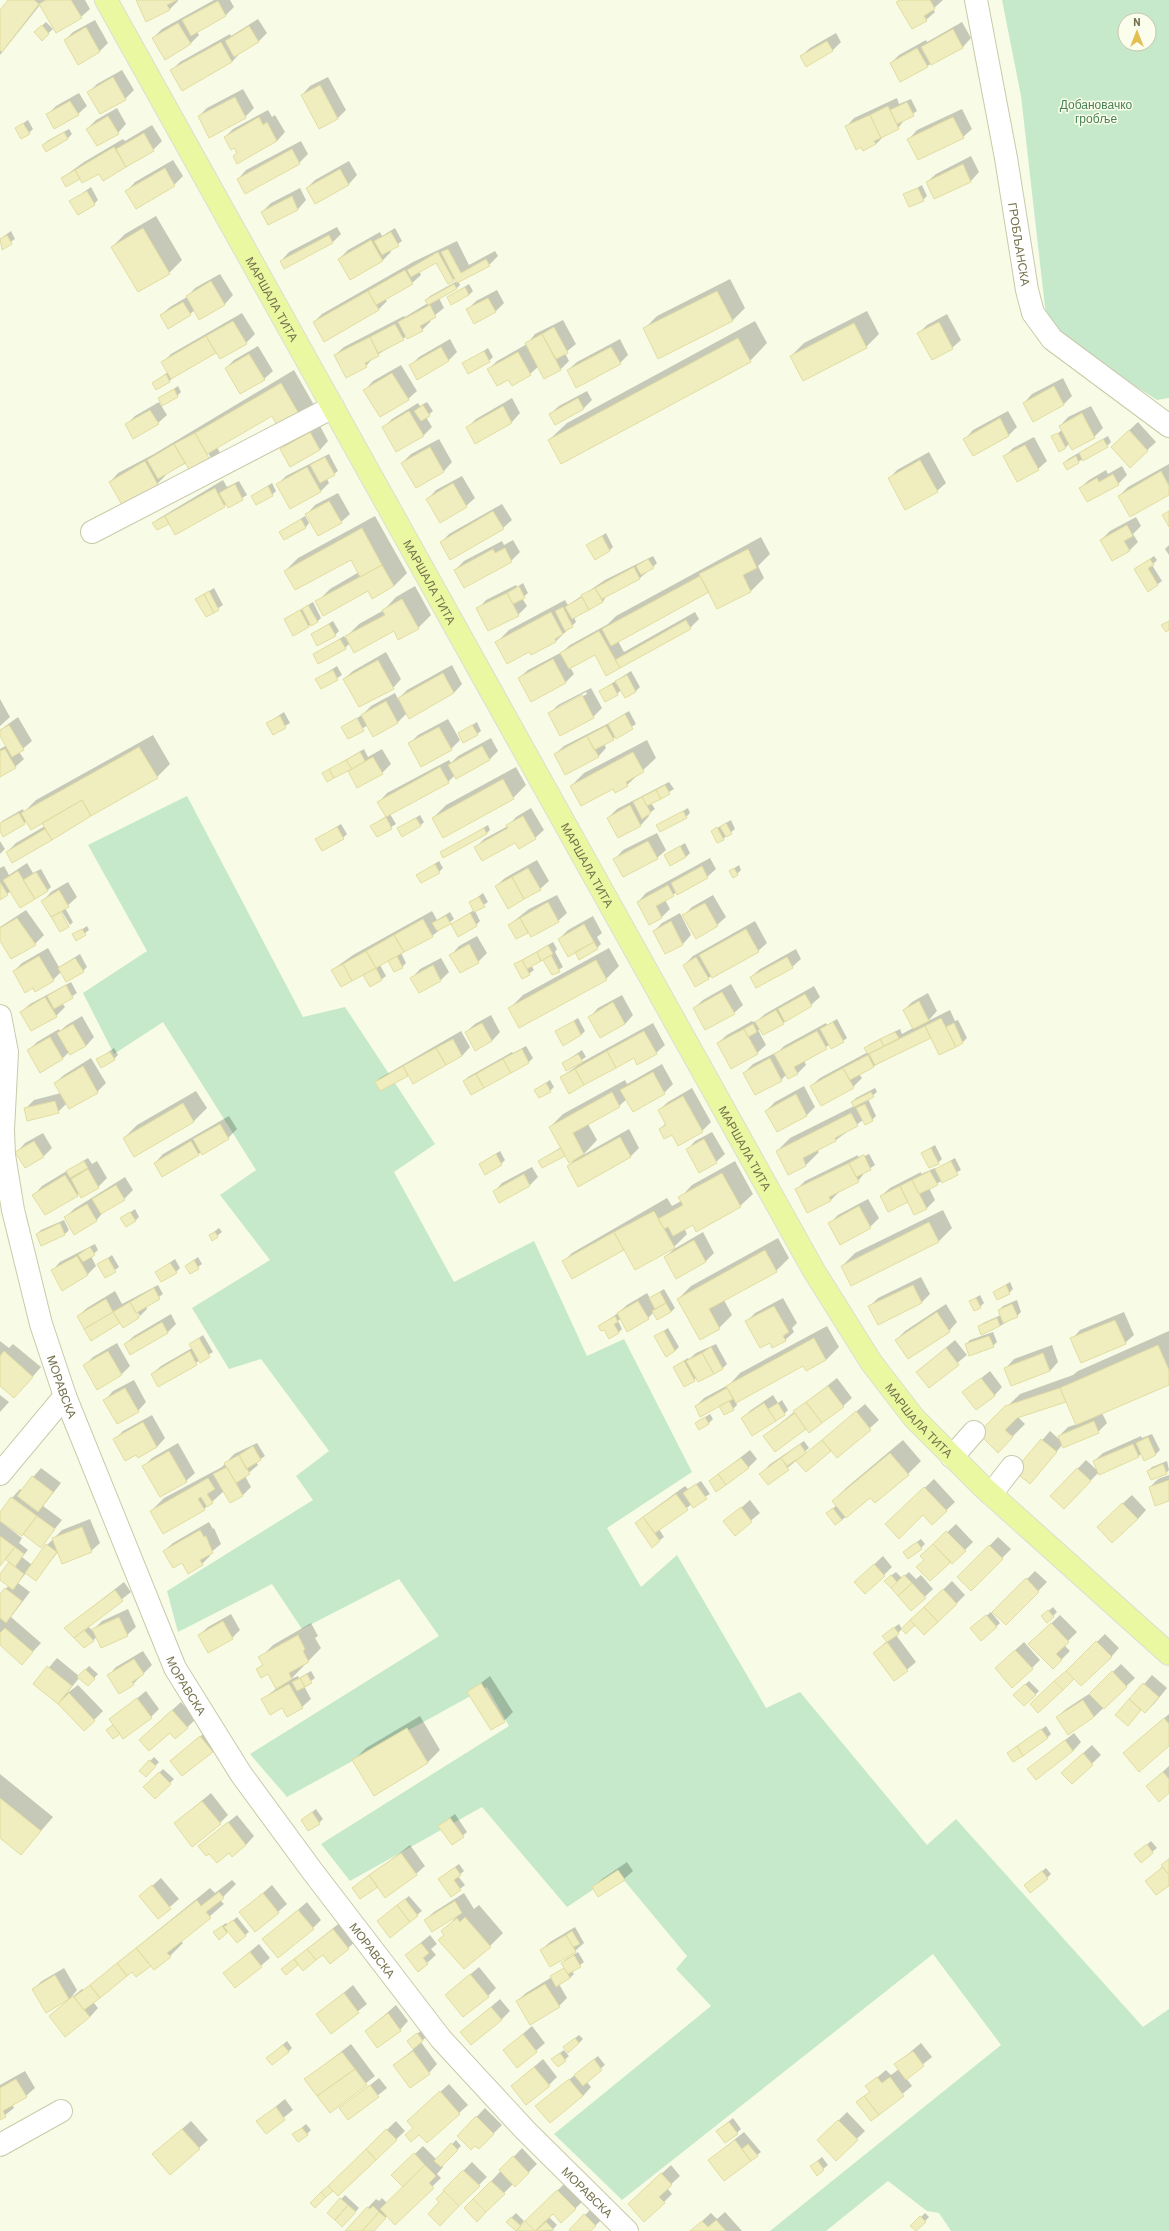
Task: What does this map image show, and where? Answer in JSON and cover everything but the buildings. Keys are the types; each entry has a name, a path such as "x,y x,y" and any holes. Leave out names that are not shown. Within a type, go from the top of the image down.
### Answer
{"main road":[{"name":"МАРШАЛА ТИТА","path":"106,0 332,407 528,754 814,1271 871,1362 914,1418 952,1457 1169,1654"}],"street":[{"name":"ГРОБЉАНСКА","path":"976,0 1006,158 1027,290 1033,313 1052,339 1166,420"},
{"path":"92,532 332,407"},
{"name":"МОРАВСКА","path":"0,1016 7,1052 3,1130 4,1156 13,1210 41,1324 65,1396 175,1668 241,1774 313,1872 442,2039 525,2130 628,2231"},
{"path":"0,1474 65,1396"},
{"path":"952,1457 974,1432"},
{"path":"991,1494 1012,1467"},
{"path":"0,2145 61,2110"}],"green space":[{"name":"Добановачко гробље","path":"1002,0 1169,0 1169,398 1157,400 1072,346 1046,316 1021,96"},
{"path":"187,796 303,1017 345,1007 435,1144 394,1172 454,1282 534,1241 587,1356 624,1339 692,1472 607,1528 641,1587 677,1555 766,1708 800,1692 927,1845 956,1819 1143,2027 1169,2009 1169,2231 951,2231 939,2213 927,2211 888,2181 826,2231 770,2231 1001,2045 933,1954 622,2200 554,2134 711,2006 676,1969 687,1956 618,1873 567,1907 482,1807 350,1881 321,1844 509,1726 487,1687 287,1797 250,1754 439,1636 399,1579 302,1629 272,1584 178,1632 167,1591 313,1500 296,1476 329,1451 261,1359 229,1369 192,1308 270,1260 220,1195 256,1170 163,1022 114,1054 83,993 147,951 88,845"}]}
